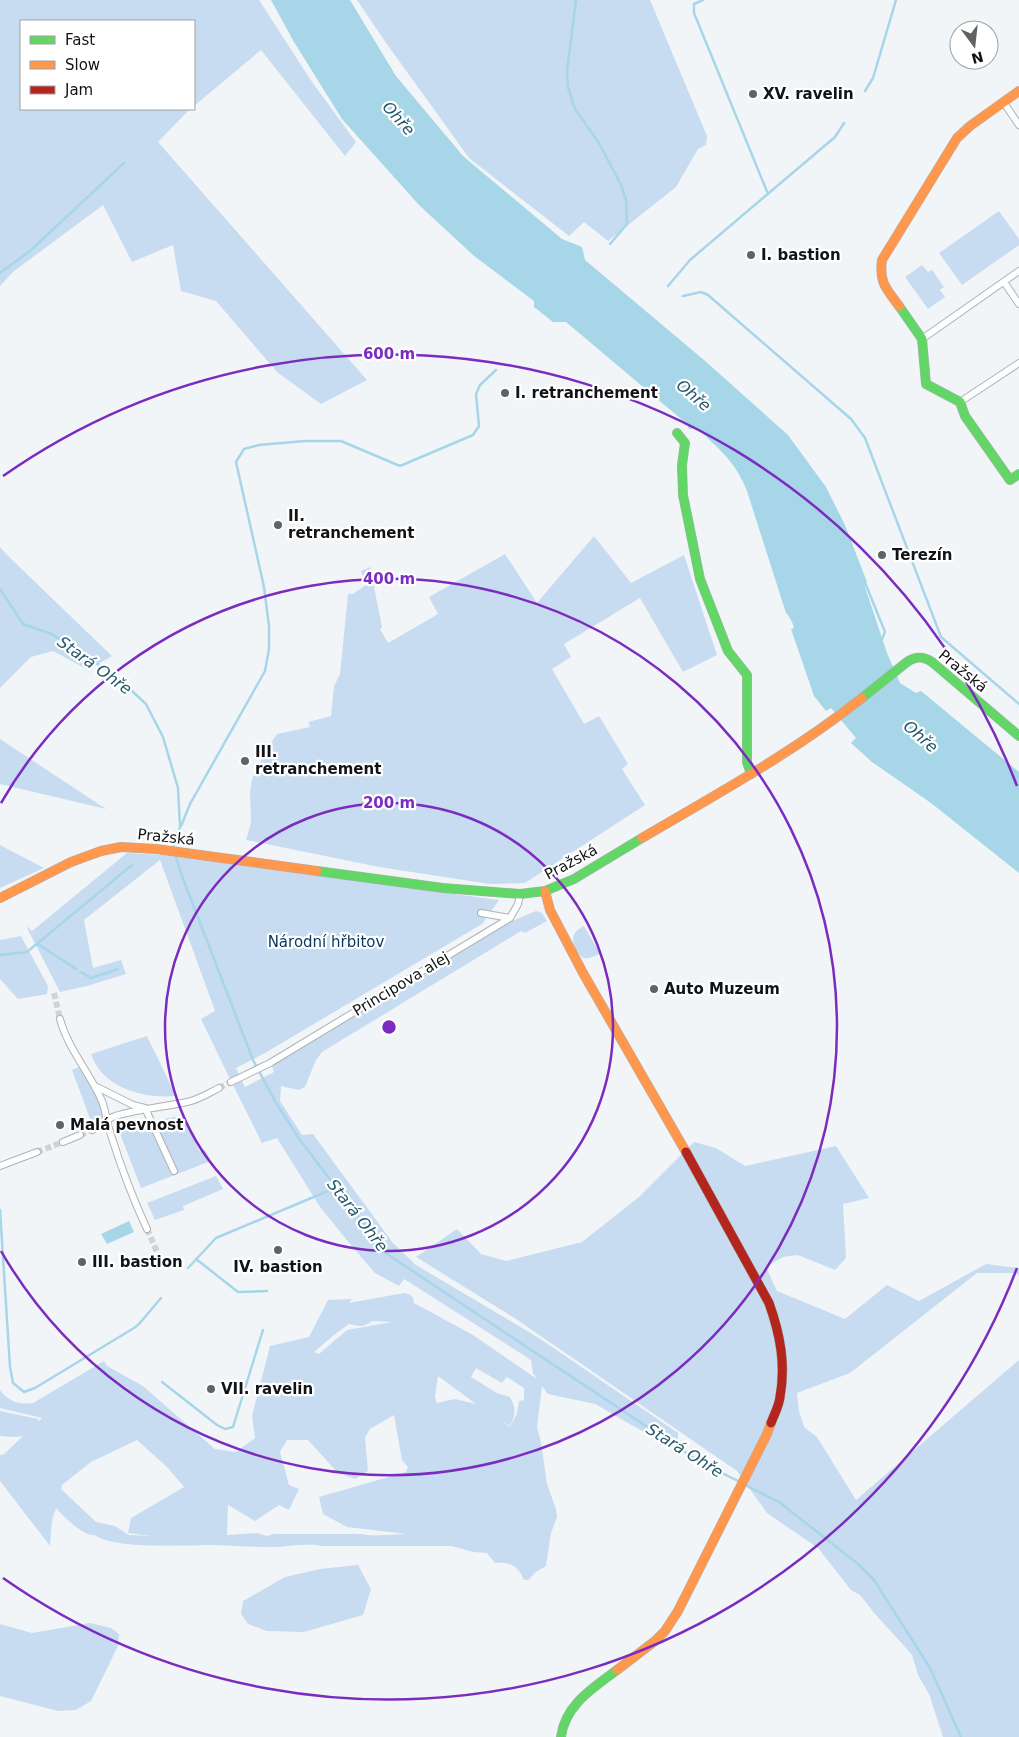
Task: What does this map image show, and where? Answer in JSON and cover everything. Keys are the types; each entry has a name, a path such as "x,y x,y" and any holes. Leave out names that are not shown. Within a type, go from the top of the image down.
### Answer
{"street":[{"path":"1019,91 970,126 957,138 882,260 880,275 883,283 922,339 926,384 960,402 965,416 1010,480 1019,474"},
{"path":"1004,103 1019,125"},
{"path":"922,339 1019,270"},
{"path":"1004,282 1019,304"},
{"path":"960,402 1019,362"},
{"path":"677,433 685,443 682,465 683,496 700,580 728,651 747,675 747,762 751,774"},
{"name":"Pražská","path":"0,898 71,864 104,851 129,847 443,888 520,894 545,891 574,879 801,744 831,723 913,658 922,657 932,662 1019,736"},
{"path":"545,891 550,910 580,967 678,1137 769,1304 783,1360 780,1398 774,1416 683,1602 665,1631 655,1641 587,1693 577,1703 568,1713 561,1737"},
{"path":"481,913 510,918 518,904 520,894"},
{"name":"Principova alej","path":"232,1082 270,1063 510,918"},
{"path":"60,1019 62,1028 79,1061 95,1085 138,1211 147,1229"},
{"path":"95,1085 133,1105 145,1108"},
{"path":"92,1130 99,1127 107,1119 145,1108 189,1102 219,1088"},
{"path":"145,1108 174,1171"},
{"path":"63,1142 80,1135"},
{"path":"0,1166 37,1152"}],"green space":[{"path":"0,0 259,0 312,82 356,142 345,156 261,50 195,105 195,20 20,20 20,110 189,110 158,142 367,380 321,404 277,372 216,301 181,291 173,245 132,262 103,205 13,272 0,286"},
{"path":"357,0 650,0 707,136 706,145 698,149 676,187 608,241 584,222 569,236 469,158"},
{"path":"999,211 1019,239 1019,245 962,285 939,253"},
{"path":"922,265 928,272 932,270 944,287 940,290 945,297 928,309 905,277"},
{"path":"594,536 631,583 684,555 717,655 683,672 640,598 564,644 571,657 552,669 584,724 599,716 628,764 622,769 645,805 525,883 490,884 379,867 246,840 251,823 250,792 252,779 265,752 277,734 310,727 308,722 331,716 334,686 340,674 348,594 353,594 366,585 361,571 370,567 382,627 380,629 388,643 438,614 429,597 505,554 537,603"},
{"path":"0,547 112,656 88,670 53,651 31,657 0,688"},
{"path":"0,739 106,809 0,784"},
{"path":"0,845 44,868 0,888"},
{"name":"Národní hřbitov","path":"127,853 163,855 499,900 482,924 265,1053 236,1068 239,1075 230,1079 201,1019 215,1011 160,860 84,920 93,968 121,960 126,974 60,992 26,926 32,931"},
{"path":"536,911 542,913 547,921 525,933 521,931 322,1052 316,1060 305,1087 299,1090 281,1086 280,1101 302,1135 313,1134 393,1243 416,1265 539,1338 678,1433 678,1440 673,1444 663,1443 595,1404 548,1394 542,1386 537,1427 547,1484 557,1517 551,1533 546,1566 528,1580 524,1580 519,1571 510,1564 495,1563 487,1553 473,1552 452,1546 152,1546 119,1543 105,1540 79,1529 56,1508 52,1520 50,1546 0,1481 0,1455 4,1454 23,1436 0,1436 0,1411 38,1419 39,1421 42,1418 0,1408 0,1390 14,1401 33,1403 104,1361 107,1366 143,1386 215,1449 236,1452 255,1438 252,1416 270,1346 309,1337 328,1300 352,1299 349,1303 404,1293 413,1297 414,1303 473,1335 537,1379 533,1373 531,1360 404,1279 399,1286 375,1273 320,1207 277,1138 262,1143 233,1085 242,1081 245,1087 274,1072 272,1066 512,921","holes":["372,1321 392,1322 347,1330 319,1354 314,1352 349,1324 366,1325","476,1368 502,1383 507,1377 524,1388 524,1400 519,1401 517,1413 510,1427 499,1419 510,1426 514,1411 510,1397 497,1393 471,1377","438,1376 476,1404 455,1399 437,1403 435,1397","394,1415 402,1460 408,1467 406,1472 319,1497 323,1514 347,1527 407,1534 274,1534 267,1536 257,1533 227,1535 228,1505 255,1521 279,1505 289,1510 299,1489 289,1485 280,1452 287,1440 308,1440 338,1473 355,1479 368,1471 365,1437 370,1429","137,1440 167,1467 184,1487 131,1518 128,1533 152,1536 129,1535 115,1526 96,1522 61,1489 62,1485 91,1462"]},
{"path":"584,926 600,953 588,958 580,956 573,942 575,933"},
{"path":"21,936 48,986 47,994 18,999 0,979 0,940"},
{"path":"147,1036 176,1096 151,1095 126,1089 114,1083 96,1066 91,1054"},
{"path":"79,1067 98,1098 104,1119 93,1127 72,1070"},
{"path":"182,1116 200,1152 205,1150 211,1161 141,1188 117,1126"},
{"path":"694,1142 716,1148 745,1166 836,1146 869,1198 843,1204 846,1258 835,1270 798,1255 783,1257 766,1267 777,1291 845,1319 887,1285 919,1301 986,1264 1019,1268 1019,1276 1016,1273 977,1273 850,1373 797,1393 799,1411 804,1427 817,1437 856,1500 1019,1360 1019,1737 943,1737 929,1694 918,1675 912,1655 860,1595 851,1590 818,1548 767,1513 737,1471 516,1319 416,1257 457,1229 481,1254 506,1261 582,1242 639,1197"},
{"path":"216,1176 223,1189 183,1206 184,1210 155,1220 147,1203"},
{"path":"358,1565 371,1589 363,1615 304,1632 267,1631 248,1624 241,1614 243,1601 285,1577 320,1569"},
{"path":"90,1623 111,1628 119,1634 118,1646 91,1701 76,1710 58,1711 0,1696 0,1624 32,1633"}],"water":[{"name":"Ohře","path":"271,0 350,0 396,76 463,156 562,239 582,247 585,260 704,360 788,435 826,487 845,525 867,582 865,587 887,653 900,683 916,693 921,691 1019,772 1019,873 931,803 872,762 851,743 856,738 831,708 826,711 814,696 791,629 794,628 793,624 786,613 747,491 726,456 697,428 689,429 687,424 566,322 553,322 534,307 534,301 473,255 419,205 342,119 294,42"},
{"path":"129,1221 134,1232 107,1244 101,1234"}],"waterway":[{"path":"576,0 567,71 568,87 575,109 599,143 621,185 626,200 627,224 610,244"},
{"path":"703,0 694,4 694,13 768,194"},
{"path":"865,91 873,78 896,0"},
{"path":"668,286 690,260 835,137 844,123"},
{"path":"0,273 30,251 124,163"},
{"path":"683,296 701,292 708,295 851,419 865,438 941,637 1019,704"},
{"path":"181,826 190,804 265,671 269,649 269,626 264,587 236,462 244,449 259,445 305,441 341,441 400,466 473,435 479,426 476,394 480,385 496,370"},
{"path":"866,585 885,632 882,639"},
{"name":"Stará Ohře","path":"0,589 23,624 52,634 116,676 146,704 163,737 178,788 180,827 173,844 174,849"},
{"name":"Stará Ohře","path":"175,854 253,1060 276,1103 300,1140 387,1254 700,1462 740,1482"},
{"path":"0,955 27,952 132,865"},
{"path":"38,944 76,969"},
{"path":"81,972 91,978 118,969"},
{"path":"188,1268 216,1238 335,1188"},
{"path":"0,1210 10,1367 13,1383 24,1392 35,1388 134,1328 161,1298"},
{"path":"196,1259 238,1292 267,1291"},
{"path":"162,1382 217,1425 225,1429 233,1427 263,1330"},
{"name":"Stará Ohře","path":"745,1485 779,1502 858,1564 874,1580 930,1668 961,1737"}],"tunnel":[{"path":"54,993 60,1019"},
{"path":"219,1088 231,1082"},
{"path":"80,1135 92,1130"},
{"path":"37,1152 63,1142"},
{"path":"147,1229 158,1254"}],"traffic: fast":[{"path":"899,306 922,339 926,384 960,402 965,416 1010,480 1019,474"},
{"path":"677,433 685,443 682,465 683,495 700,579 728,651 747,675 747,762 751,774"},
{"path":"862,698 907,662 916,658 923,658 932,662 1019,736"},
{"path":"317,871 443,888 520,894 545,891 574,879 642,838"},
{"path":"561,1737 568,1716 574,1706 617,1670"}],"traffic: slow":[{"path":"899,306 884,285 881,268 882,260 957,138 970,126 1019,91"},
{"path":"642,838 727,789 836,718 862,698"},
{"path":"0,898 71,862 101,851 121,847 156,849 317,871"},
{"path":"545,891 550,910 583,973 686,1152"},
{"path":"617,1670 655,1641 665,1631 678,1611 771,1423"}],"traffic: jam":[{"path":"686,1152 769,1303 773,1315 781,1349 782,1385 778,1407 771,1423"}],"place":[{"name":"XV. ravelin","path":"753,94"},
{"name":"I. bastion","path":"751,255"},
{"name":"I. retranchement","path":"505,393"},
{"name":"II. retranchement","path":"278,525"},
{"name":"Terezín","path":"882,555"},
{"name":"III. retranchement","path":"245,761"},
{"name":"Auto Muzeum","path":"654,989"},
{"name":"Malá pevnost","path":"60,1125"},
{"name":"IV. bastion","path":"278,1250"},
{"name":"III. bastion","path":"82,1262"},
{"name":"VII. ravelin","path":"211,1389"}]}
